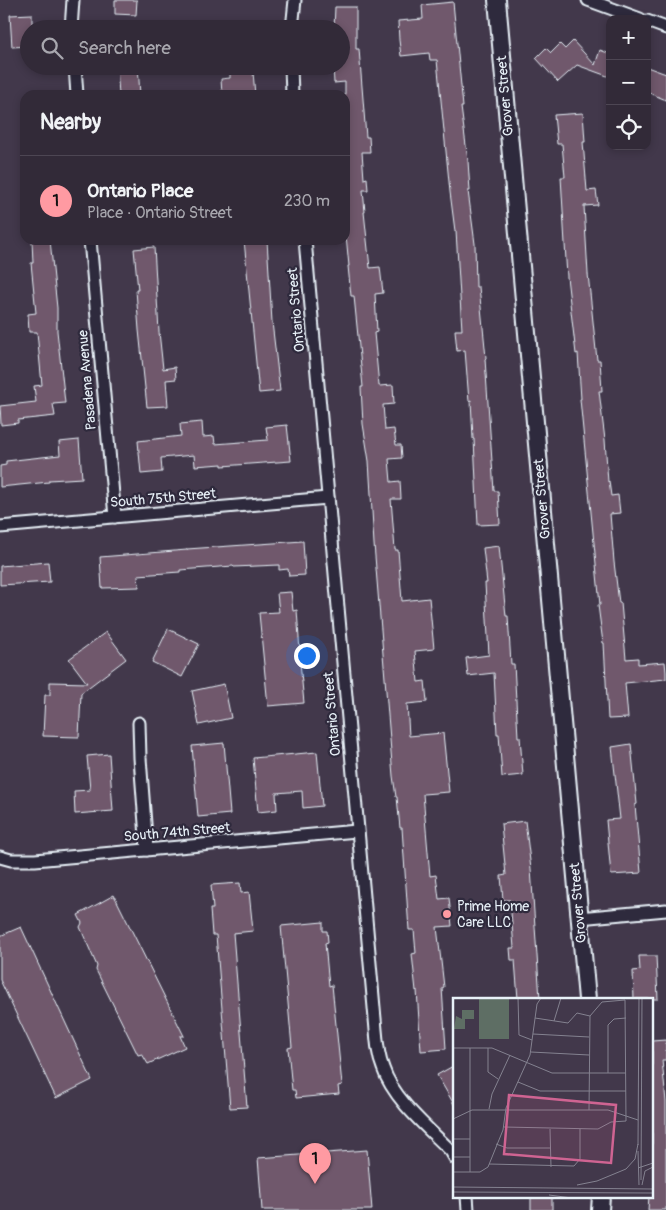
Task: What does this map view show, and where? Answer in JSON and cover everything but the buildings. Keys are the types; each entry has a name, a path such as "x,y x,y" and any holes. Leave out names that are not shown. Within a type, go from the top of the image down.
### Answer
{"street":[{"path":"72,20 73,0"},
{"path":"293,20 295,0"},
{"name":"Grover Street","path":"497,0 587,998"},
{"path":"588,0 629,15"},
{"path":"651,22 666,28"},
{"path":"76,75 77,90"},
{"path":"291,75 292,90"},
{"name":"Pasadena Avenue","path":"90,245 115,517"},
{"name":"Ontario Street","path":"305,245 357,831 376,1030 382,1068 394,1090 453,1155"},
{"name":"South 75th Street","path":"0,527 328,498"},
{"path":"139,723 147,850"},
{"name":"South 74th Street","path":"0,857 11,860 35,860 357,831"},
{"path":"579,918 666,910"}],"place":[{"name":"Prime Home Care LLC","path":"447,914"},
{"name":"Ontario Place","path":"315,1184"}]}
